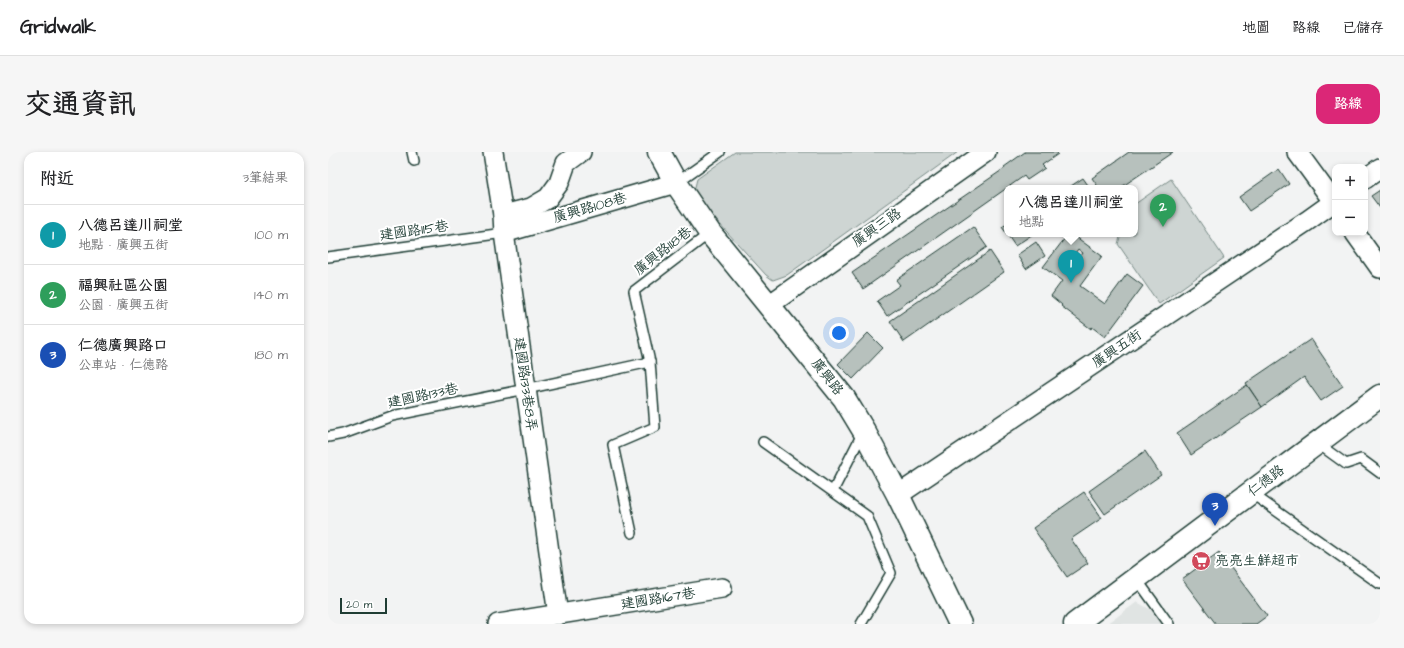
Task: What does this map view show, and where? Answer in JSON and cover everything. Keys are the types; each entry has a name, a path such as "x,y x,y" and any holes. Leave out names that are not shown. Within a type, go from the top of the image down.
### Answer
{"street":[{"name":"建國路133巷8弄","path":"493,152 558,615"},
{"path":"504,224 548,198 559,183 566,163 580,152"},
{"name":"廣興路","path":"659,152 676,183 710,233 844,398 864,431 898,495 960,624"},
{"name":"廣興三路","path":"769,305 986,152"},
{"path":"1298,152 1334,200"},
{"path":"1368,177 1380,168"},
{"name":"廣興路108巷","path":"504,224 676,183"},
{"name":"廣興五街","path":"898,495 1332,204"},
{"path":"1357,236 1380,268"},
{"name":"仁德路","path":"1075,624 1380,396"},
{"name":"建國路167巷","path":"498,624 722,588"}],"lane":[{"path":"676,183 720,152"},
{"name":"建國路115巷","path":"328,257 504,224"},
{"name":"廣興路118巷","path":"650,362 634,291 710,233"},
{"path":"632,533 613,445 656,427 650,362"},
{"name":"建國路133巷","path":"328,437 343,434 392,416 650,362"},
{"path":"833,491 864,431"},
{"path":"763,442 867,516 891,572 861,624"},
{"path":"1317,443 1346,464 1361,459 1380,473"},
{"path":"1251,493 1380,584"},
{"path":"1136,578 1169,624"}],"shaded area":[{"path":"735,152 958,152 787,275 773,280 766,275 698,200 694,191 697,179"},
{"path":"1171,179 1224,258 1159,304 1118,244 1120,237 1138,237 1138,202"},
{"path":"1137,602 1153,611 1162,624 1107,624"}],"building":[{"path":"1025,152 1056,152 1058,154 1042,165 1045,168 1027,180 1024,176 1011,185 1004,185 1004,190 863,289 852,273 1005,168 1004,167"},
{"path":"1129,152 1173,152 1124,185 1097,185 1092,178"},
{"path":"1279,169 1289,184 1249,211 1239,197"},
{"path":"1083,178 1088,185 1072,185"},
{"path":"1380,190 1380,208 1371,196"},
{"path":"973,227 987,247 887,316 877,301 900,285 896,280"},
{"path":"1009,237 1028,237 1015,246"},
{"path":"1066,237 1076,237 1102,256 1080,286 1105,304 1127,274 1143,286 1105,337 1092,327 1091,329 1061,306 1062,305 1051,296 1062,281 1043,267","holes":["1078,249 1083,253 1068,274 1063,270"]},
{"path":"1036,242 1045,256 1026,269 1017,255"},
{"path":"990,251 1004,272 904,342 890,321"},
{"path":"868,333 883,348 853,379 838,364"},
{"path":"1311,339 1343,386 1321,401 1304,377 1262,407 1246,383"},
{"path":"1247,385 1262,407 1191,455 1177,433"},
{"path":"1145,451 1161,475 1105,514 1089,491"},
{"path":"1084,492 1102,518 1071,539 1088,563 1067,577 1033,528"},
{"path":"1219,552 1267,616 1256,624 1216,624 1182,579"}],"place":[{"name":"福興社區公園","path":"1163,227"},
{"name":"八德呂達川祠堂","path":"1071,283"},
{"name":"仁德廣興路口","path":"1215,526"},
{"name":"亮亮生鮮超市","path":"1201,561"}]}
